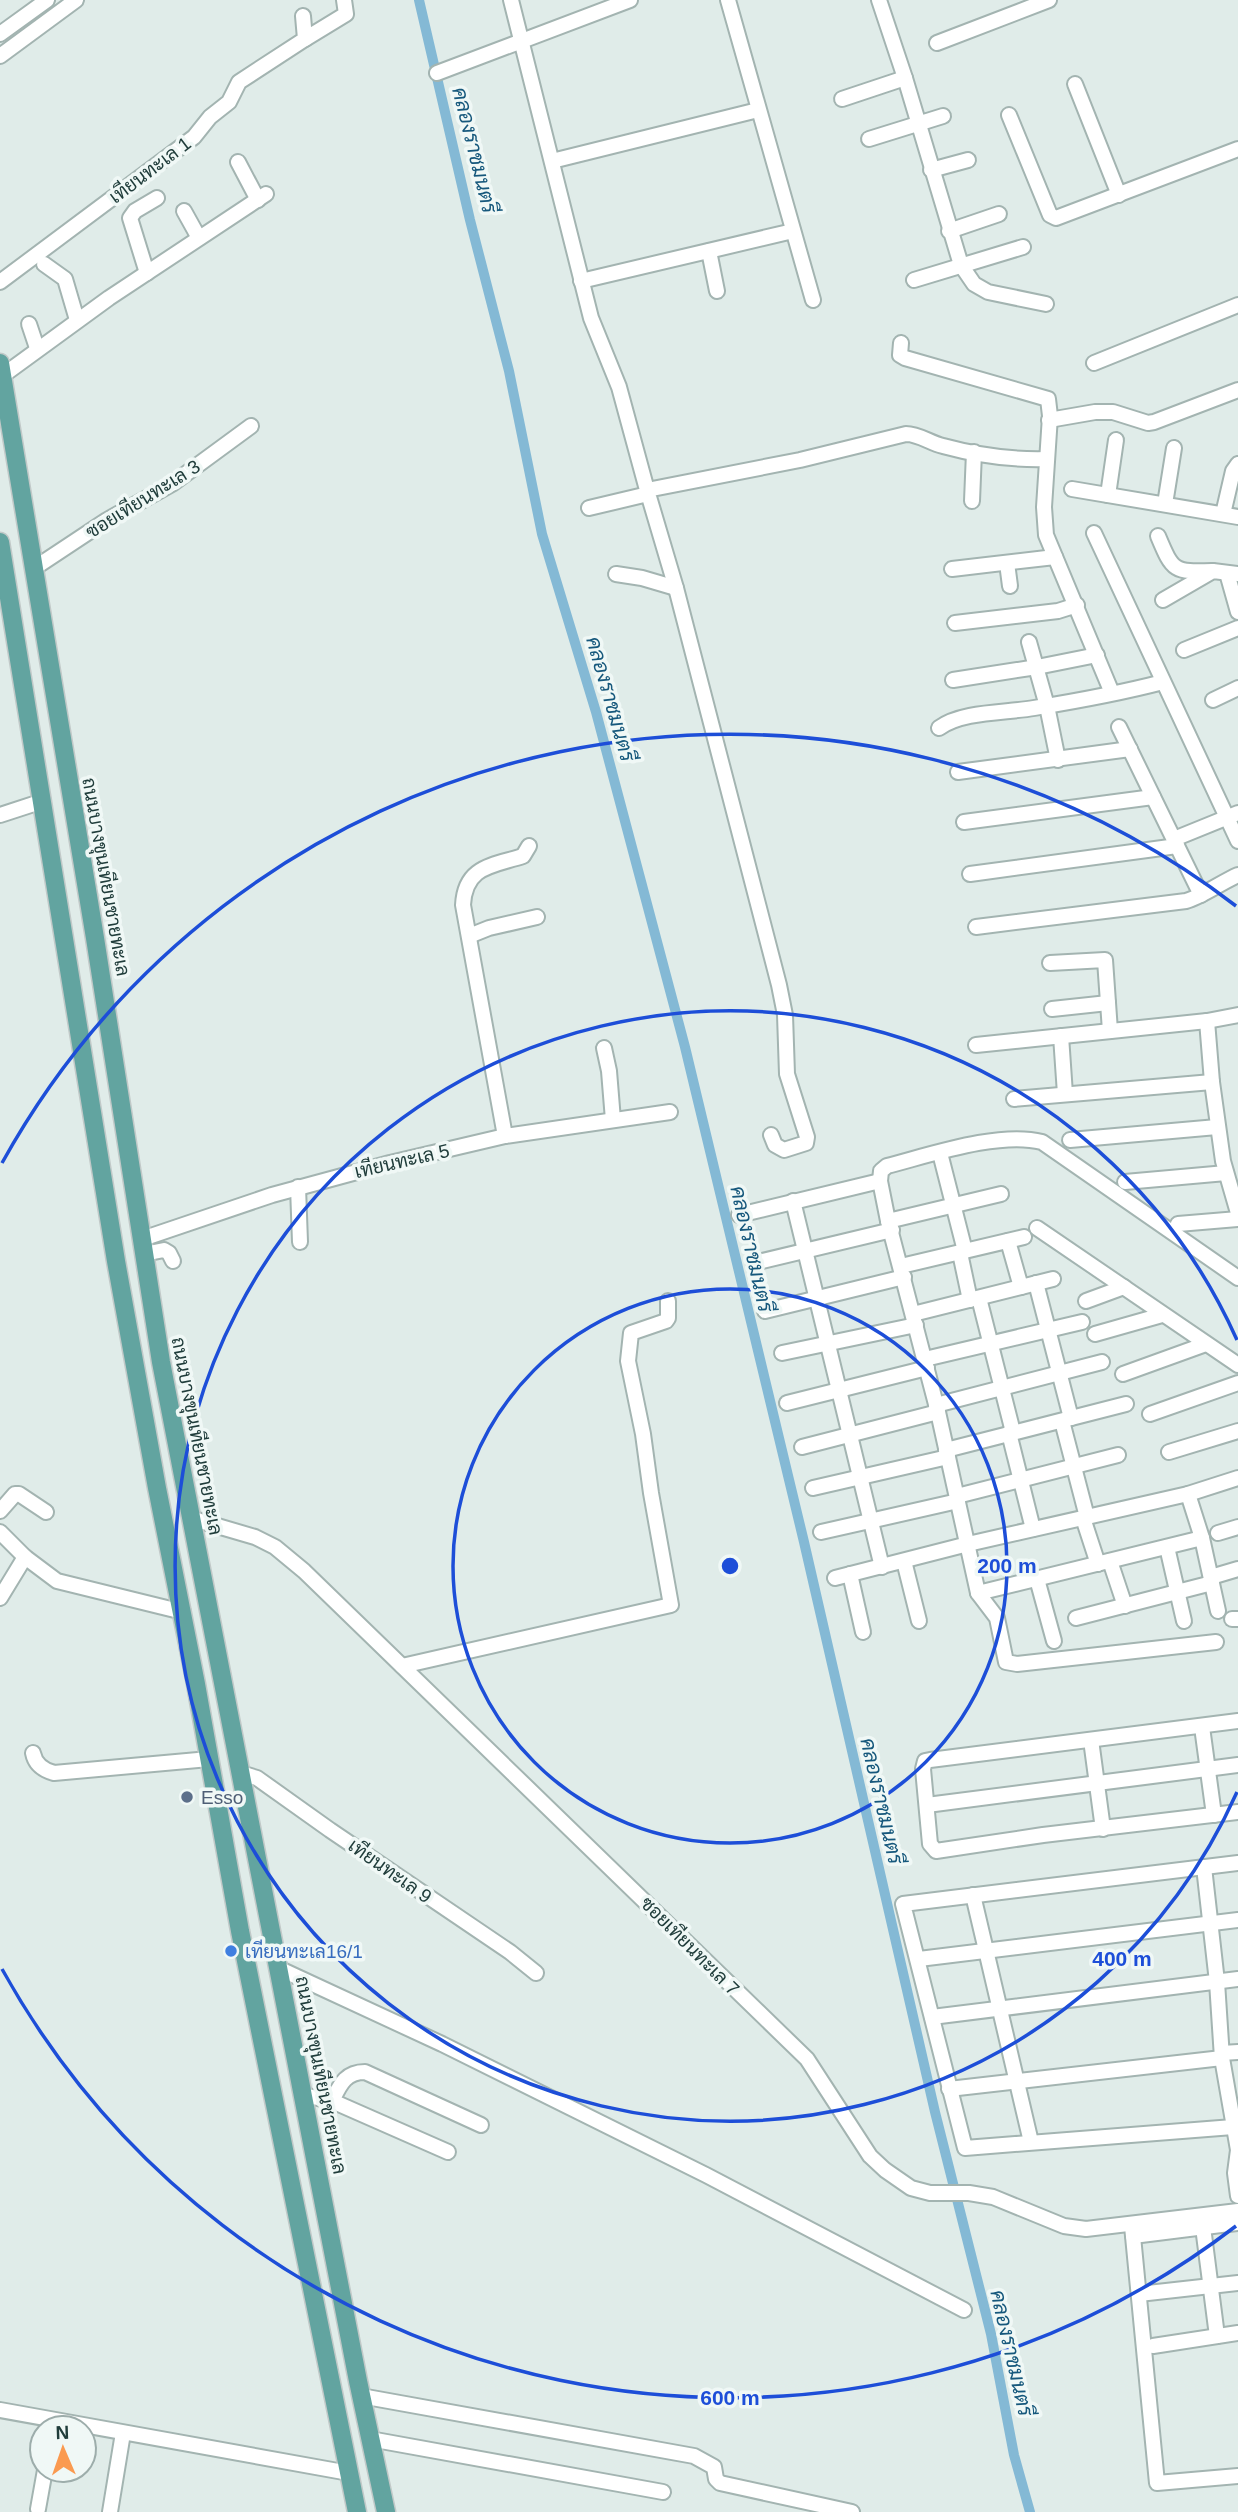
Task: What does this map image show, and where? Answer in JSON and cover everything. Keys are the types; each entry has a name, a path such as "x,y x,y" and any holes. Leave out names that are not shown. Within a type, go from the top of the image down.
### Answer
{"main road":[{"name":"ถนนบางขุนเทียนชายทะเล","path":"1,369 184,1487 384,2505"},
{"path":"0,542 114,1250 240,1931 356,2508 384,2505"},
{"path":"157,1488 162,1495 171,1497 184,1487"}],"street":[{"path":"0,34 47,0"},
{"path":"0,56 76,0"},
{"name":"เทียนทะเล 1","path":"0,282 194,137 210,117 229,102 239,82 346,14 344,0"},
{"path":"511,0 591,318 619,387 676,588 779,985 785,1015 787,1074 807,1137 806,1143 784,1150 775,1145 771,1135"},
{"path":"438,73 630,0"},
{"path":"728,0 813,300"},
{"path":"879,0 961,265 974,284 988,292 1046,304"},
{"path":"937,43 1049,0"},
{"path":"303,16 305,39"},
{"path":"842,99 905,78"},
{"path":"1075,84 1119,195"},
{"path":"552,161 758,110"},
{"path":"1009,115 1052,216 1060,218 1238,149"},
{"path":"869,139 943,116"},
{"path":"931,170 968,160"},
{"path":"1,369 37,348 262,197 238,162"},
{"path":"147,273 130,218 135,211 157,198"},
{"path":"184,211 199,238"},
{"path":"949,231 999,214"},
{"path":"581,281 793,231"},
{"path":"914,280 1023,247"},
{"path":"709,251 717,291"},
{"path":"44,264 65,279 77,320"},
{"path":"1094,363 1238,305"},
{"path":"29,324 37,348"},
{"path":"901,343 901,355 905,359 1048,399 1050,404 1045,526 1055,557 1112,693"},
{"path":"1049,420 1095,412 1113,412 1148,423 1238,390"},
{"name":"ซอยเทียนทะเล 3","path":"33,569 107,520 172,484 251,426"},
{"path":"589,508 647,492 800,460 897,435 913,434 943,446 974,453 1047,459"},
{"path":"1108,495 1116,440"},
{"path":"1165,504 1174,448"},
{"path":"972,501 974,453"},
{"path":"1072,489 1231,515 1233,471 1238,464"},
{"path":"1094,533 1163,682 1232,816 1238,841"},
{"path":"1157,537 1167,558 1178,570 1226,573"},
{"path":"951,569 1055,557"},
{"path":"1007,563 1010,586"},
{"path":"1163,600 1226,573"},
{"path":"1226,573 1238,608"},
{"path":"616,574 676,588"},
{"path":"955,623 1058,611 1077,606"},
{"path":"1184,650 1238,628"},
{"path":"1029,642 1047,706 1058,760"},
{"path":"953,680 1097,655"},
{"path":"939,729 947,723 963,718 1047,706 1163,682"},
{"path":"1213,700 1238,688"},
{"path":"1119,727 1201,895"},
{"path":"958,772 1130,749"},
{"path":"964,822 1153,797"},
{"path":"0,815 43,801"},
{"path":"970,874 1175,842 1232,816"},
{"path":"505,1136 464,895 473,875 480,870 523,856 529,846"},
{"path":"976,927 1186,901 1238,876"},
{"path":"469,936 489,928 537,917"},
{"path":"1050,963 1105,960 1110,1031"},
{"path":"1052,1009 1108,1003"},
{"path":"976,1045 1207,1021 1238,1015"},
{"path":"1207,1021 1217,1127 1224,1167 1238,1213"},
{"path":"1060,1036 1065,1094"},
{"path":"604,1048 609,1071 613,1120"},
{"path":"1014,1099 1212,1082"},
{"name":"เทียนทะเล 5","path":"143,1246 298,1187 505,1136 670,1112"},
{"path":"1070,1140 1217,1127"},
{"path":"1216,1642 1011,1664 1004,1658 997,1618 978,1593 926,1363 890,1225 880,1181 881,1171 887,1166 971,1145 1015,1139 1042,1142 1238,1278"},
{"path":"940,1153 974,1299 1002,1388 1020,1480 1033,1529"},
{"path":"1125,1182 1224,1167 1238,1159"},
{"path":"739,1214 880,1181"},
{"path":"298,1187 300,1242"},
{"path":"754,1263 805,1251 1001,1194"},
{"path":"793,1201 882,1567"},
{"path":"1178,1224 1238,1219"},
{"path":"1037,1228 1238,1365"},
{"path":"765,1311 903,1272 962,1252 1024,1237"},
{"path":"1008,1241 1021,1287"},
{"path":"143,1246 164,1250 173,1261"},
{"path":"782,1353 827,1343 974,1299 1053,1279"},
{"path":"1037,1283 1059,1373 1085,1517 1125,1606"},
{"path":"1086,1301 1124,1287"},
{"path":"402,1666 671,1605 643,1434 628,1361 631,1333 666,1321 668,1301"},
{"path":"1096,1334 1162,1315"},
{"path":"787,1403 839,1390 990,1343 1082,1322"},
{"path":"1124,1374 1206,1344"},
{"path":"802,1447 1002,1388 1102,1362"},
{"path":"1150,1414 1238,1383"},
{"path":"813,1488 1126,1404"},
{"path":"1169,1452 1238,1431"},
{"path":"821,1532 958,1499 1118,1455"},
{"path":"835,1578 968,1544 1188,1494 1238,1478"},
{"path":"0,1511 15,1494 19,1494 46,1512"},
{"path":"1188,1494 1202,1538 1218,1611"},
{"name":"ซอยเทียนทะเล 7","path":"190,1518 255,1536 275,1547 304,1571 807,2059 870,2155 897,2179 921,2191 993,2197 1074,2228 1133,2231 1238,2211"},
{"path":"1218,1533 1238,1527"},
{"path":"0,1532 25,1557 65,1584 183,1612"},
{"path":"978,1593 1202,1538"},
{"path":"1167,1547 1184,1621"},
{"path":"0,1598 25,1557"},
{"path":"905,1561 919,1621"},
{"path":"1076,1618 1177,1592 1238,1569"},
{"path":"850,1574 863,1632"},
{"path":"1037,1579 1054,1641"},
{"path":"1238,1721 925,1761 923,1769 930,1844 936,1852 1238,1812"},
{"path":"1202,1727 1214,1815"},
{"path":"1091,1740 1103,1829"},
{"path":"33,1752 34,1761 46,1771 54,1773 209,1759"},
{"path":"926,1805 1238,1765"},
{"name":"เทียนทะเล 9","path":"241,1773 257,1778 510,1952 536,1973"},
{"path":"1235,2123 965,2148 903,1904 1238,1863"},
{"path":"1203,1867 1217,1982 1222,2055 1238,2150 1235,2173 1238,2196"},
{"path":"973,1895 1031,2142"},
{"path":"919,1959 1238,1920"},
{"path":"278,1968 442,2044 706,2175 964,2310"},
{"path":"932,2017 1238,1979"},
{"path":"949,2089 1238,2052"},
{"path":"332,2101 344,2079 351,2073 365,2072 481,2125"},
{"path":"303,2095 332,2101 449,2151"},
{"path":"1238,2223 1133,2231 1157,2483 1238,2476"},
{"path":"1203,2227 1217,2336"},
{"path":"1139,2294 1238,2283"},
{"path":"1153,2346 1238,2333"},
{"path":"361,2396 694,2456 714,2467 716,2479 720,2483 852,2512"},
{"path":"0,2410 28,2417"},
{"path":"98,2430 349,2473"},
{"path":"110,2512 123,2433"},
{"path":"370,2440 663,2492"},
{"path":"38,2509 42,2484"}],"waterway":[{"name":"คลองราชมนตรี","path":"419,0 470,220 509,371 542,534 596,712 685,1047 804,1542 935,2112 991,2334 1014,2455 1030,2512"}],"place":[{"name":"Esso","path":"187,1797"},
{"name":"เทียนทะเล16/1","path":"231,1951"}]}
